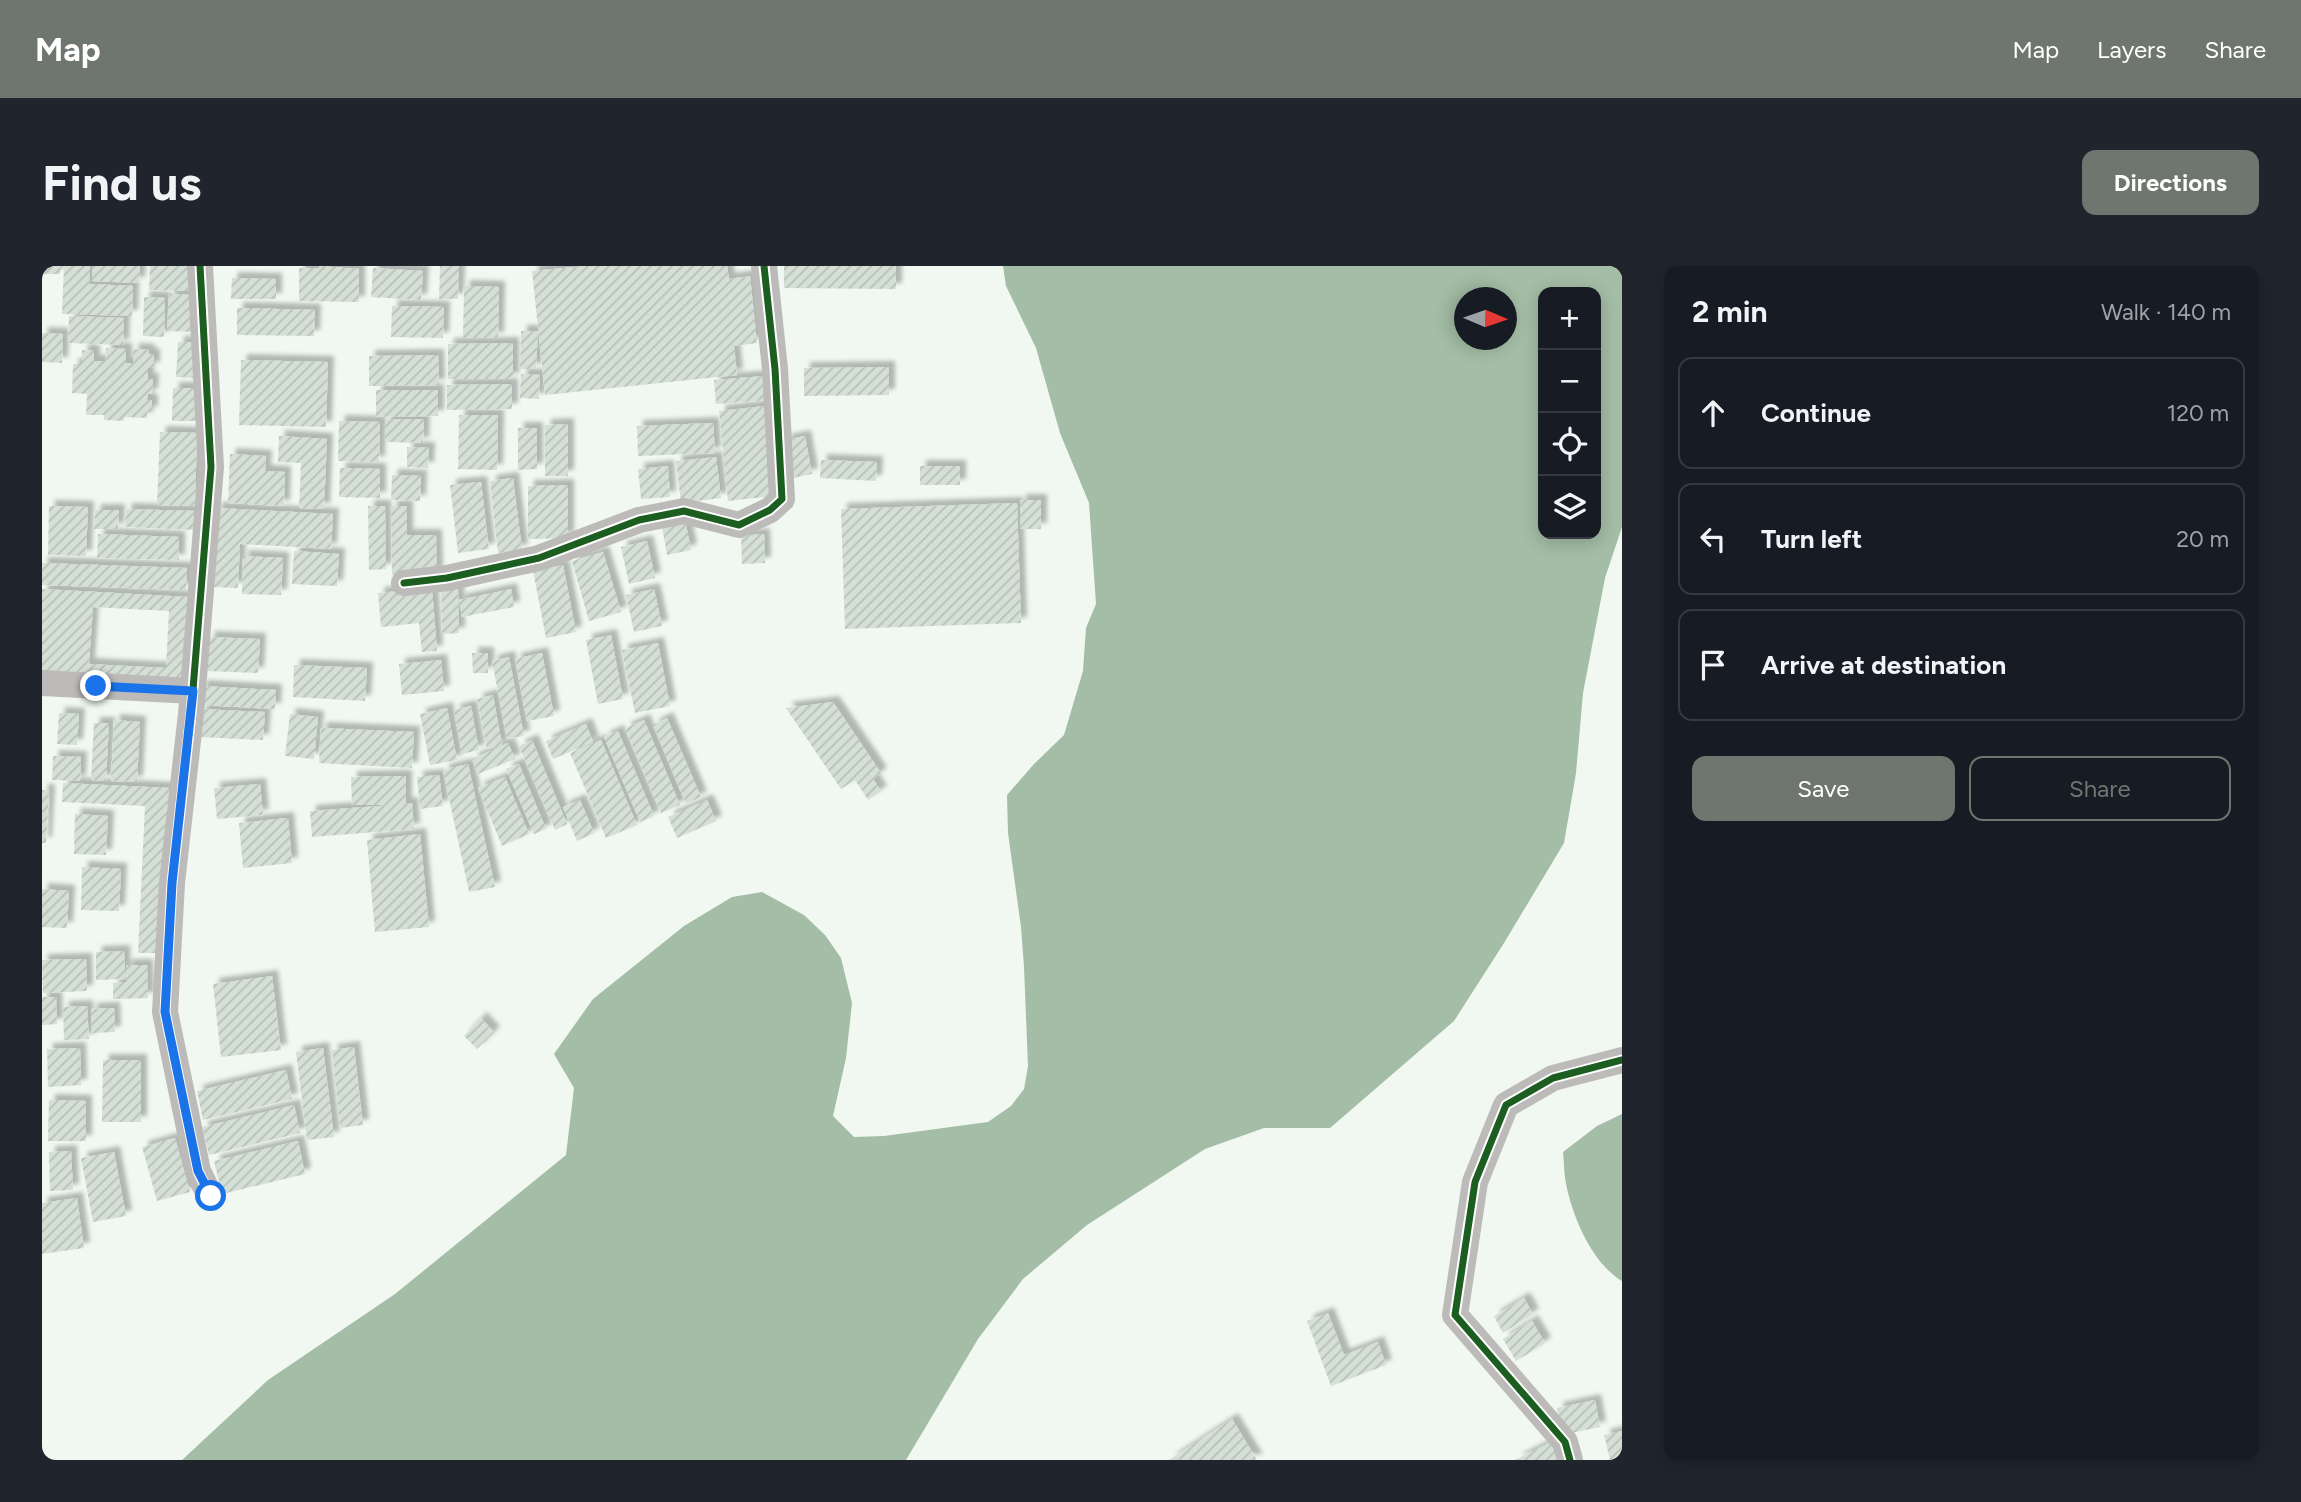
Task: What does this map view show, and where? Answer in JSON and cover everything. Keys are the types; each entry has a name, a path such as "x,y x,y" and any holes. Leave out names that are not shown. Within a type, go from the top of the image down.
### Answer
{"street":[{"path":"200,266 211,467 193,691 172,883 165,1012 198,1171 211,1196"},
{"path":"404,583 447,578 539,558 639,520 684,511 739,525 771,510 782,499 775,369 764,266"},
{"path":"42,683 193,691"},
{"path":"1570,1460 1565,1443 1455,1315 1475,1182 1506,1105 1553,1078 1622,1060"}],"shaded area":[{"path":"1003,266 1622,266 1622,527 1605,578 1583,693 1576,773 1564,843 1454,1021 1330,1128 1264,1128 1205,1149 1087,1225 1023,1279 978,1339 906,1460 182,1460 268,1380 395,1294 566,1155 574,1088 554,1054 593,999 684,926 732,897 762,892 804,915 825,935 841,958 852,1003 846,1058 833,1116 854,1137 884,1136 988,1122 1011,1106 1024,1089 1028,1066 1021,927 1008,833 1007,795 1064,735 1083,671 1086,628 1096,604 1089,503 1060,433 1036,348 1006,286"},
{"path":"1622,1114 1622,1281 1602,1263 1579,1225 1566,1184 1563,1152 1597,1126"}],"building":[{"path":"42,266 61,266 60,274 42,274"},
{"path":"64,266 90,266 89,284 133,286 132,316 62,314"},
{"path":"93,266 140,266 139,283 92,281"},
{"path":"150,266 189,266 188,291 149,290"},
{"path":"319,266 359,269 359,302 299,301 299,268"},
{"path":"440,266 459,266 458,299 439,299"},
{"path":"585,266 727,266 729,279 750,276 757,343 734,346 737,375 545,395 532,271"},
{"path":"784,266 896,266 896,289 784,288"},
{"path":"373,268 423,271 421,300 371,297"},
{"path":"232,278 276,279 276,299 231,299"},
{"path":"464,286 499,287 498,338 463,338"},
{"path":"169,294 199,295 197,332 167,331"},
{"path":"144,297 165,298 164,337 143,336"},
{"path":"392,306 444,307 443,338 391,337"},
{"path":"237,308 315,310 314,336 237,335"},
{"path":"69,316 124,318 123,345 68,343"},
{"path":"521,331 538,331 536,369 520,369"},
{"path":"42,333 63,334 62,363 42,362"},
{"path":"178,342 195,342 194,378 176,377"},
{"path":"513,343 513,379 448,379 448,344"},
{"path":"106,348 126,349 126,363 133,363 133,349 149,350 149,354 154,355 154,368 148,368 148,379 153,379 152,394 148,394 147,400 152,400 152,412 147,412 147,418 124,417 124,421 104,420 104,415 86,415 87,394 72,393 73,364 82,364 82,350 94,351 94,361 105,361"},
{"path":"438,355 439,385 369,386 369,356"},
{"path":"241,360 328,362 326,427 239,425"},
{"path":"889,367 889,395 804,396 804,368"},
{"path":"521,374 540,375 539,399 520,398"},
{"path":"765,376 767,400 716,404 714,380"},
{"path":"512,384 512,409 447,410 447,385"},
{"path":"173,388 198,388 196,421 172,421"},
{"path":"376,390 438,390 438,416 376,417"},
{"path":"765,406 774,496 728,501 719,411"},
{"path":"459,415 498,415 497,470 458,469"},
{"path":"385,419 424,419 423,443 385,442"},
{"path":"339,421 380,422 379,462 338,461"},
{"path":"713,423 715,453 638,456 637,426"},
{"path":"568,424 568,476 545,476 545,425"},
{"path":"518,428 537,428 537,469 518,470"},
{"path":"160,432 197,433 195,506 157,505"},
{"path":"279,436 327,439 324,509 299,508 301,463 278,462"},
{"path":"805,436 812,474 793,478 785,440"},
{"path":"407,447 429,448 428,468 407,467"},
{"path":"230,454 266,456 265,471 285,472 284,506 228,503"},
{"path":"716,457 721,498 681,503 676,461"},
{"path":"821,460 877,462 876,481 820,478"},
{"path":"668,466 670,497 641,499 638,469"},
{"path":"920,466 960,466 960,485 920,485"},
{"path":"340,468 380,469 380,498 339,497"},
{"path":"392,475 421,476 420,501 391,500"},
{"path":"513,478 522,550 498,553 490,481"},
{"path":"481,482 489,549 458,553 450,485"},
{"path":"568,485 568,538 528,539 528,486"},
{"path":"1020,500 1041,500 1041,529 1020,529"},
{"path":"1017,503 1021,623 845,629 841,509"},
{"path":"49,506 88,507 86,556 48,555"},
{"path":"368,506 385,506 386,569 369,570"},
{"path":"391,506 407,506 407,535 436,535 437,574 392,575"},
{"path":"216,508 333,514 331,549 240,544 238,588 212,587"},
{"path":"126,509 196,511 195,530 125,527"},
{"path":"95,510 119,510 118,529 94,529"},
{"path":"684,515 691,550 667,555 661,520"},
{"path":"98,534 179,537 179,560 97,558"},
{"path":"764,534 765,563 742,564 741,536"},
{"path":"647,541 655,578 629,584 621,547"},
{"path":"294,551 339,554 337,586 292,584"},
{"path":"603,552 621,612 589,621 572,561"},
{"path":"243,556 283,558 281,595 242,594"},
{"path":"42,563 187,568 186,590 42,585"},
{"path":"563,565 576,632 546,638 533,571"},
{"path":"432,588 437,651 422,652 419,623 381,627 378,593"},
{"path":"441,588 458,588 459,633 442,634"},
{"path":"42,589 189,597 185,683 42,675","holes":["93,607 169,611 166,668 89,664"]},
{"path":"511,589 514,607 462,617 459,600"},
{"path":"654,589 662,626 634,632 626,595"},
{"path":"611,635 623,699 598,704 586,640"},
{"path":"209,637 260,639 258,673 207,671"},
{"path":"658,643 670,706 635,713 622,650"},
{"path":"472,653 488,653 488,673 473,673"},
{"path":"542,653 554,716 527,721 515,659"},
{"path":"509,657 524,736 507,739 492,661"},
{"path":"441,660 444,691 402,695 399,664"},
{"path":"294,665 367,668 365,701 293,697"},
{"path":"201,686 276,690 275,709 200,705"},
{"path":"493,695 502,745 487,749 477,699"},
{"path":"833,702 881,773 873,779 881,791 868,800 855,780 841,789 786,708"},
{"path":"471,706 479,750 462,754 454,710"},
{"path":"447,708 457,760 430,765 420,714"},
{"path":"201,709 265,712 263,740 199,737"},
{"path":"59,713 79,714 77,745 57,744"},
{"path":"290,714 318,717 314,759 285,756"},
{"path":"667,718 701,797 686,804 653,725"},
{"path":"114,720 140,722 137,782 111,781"},
{"path":"644,720 680,805 661,813 625,728"},
{"path":"94,723 109,723 106,781 91,780"},
{"path":"586,724 593,742 553,759 546,741"},
{"path":"321,728 414,732 412,768 319,763"},
{"path":"618,731 654,816 640,822 604,737"},
{"path":"532,740 567,824 555,830 519,746"},
{"path":"601,740 637,825 606,838 570,753"},
{"path":"508,743 515,759 478,774 472,759"},
{"path":"53,756 81,757 80,781 52,780"},
{"path":"468,764 495,887 469,892 443,770"},
{"path":"519,764 546,829 534,834 506,769"},
{"path":"439,775 443,806 420,809 417,777"},
{"path":"406,776 406,804 412,803 414,829 312,837 310,811 393,805 352,805 351,777"},
{"path":"505,777 529,834 502,846 478,788"},
{"path":"63,783 169,788 161,953 138,953 145,806 62,802"},
{"path":"260,784 263,815 217,819 214,788"},
{"path":"42,790 49,790 46,843 42,843"},
{"path":"580,800 594,833 577,841 563,807"},
{"path":"707,800 716,821 677,838 668,817"},
{"path":"75,814 108,816 106,855 74,854"},
{"path":"288,818 292,863 243,868 239,823"},
{"path":"420,834 429,927 375,932 367,840"},
{"path":"82,867 121,869 119,911 81,910"},
{"path":"42,889 69,891 67,928 42,927"},
{"path":"124,951 125,979 96,980 96,952"},
{"path":"86,959 87,991 43,993 42,960"},
{"path":"126,965 147,965 148,998 113,999 113,983 127,982"},
{"path":"272,976 281,1050 221,1057 213,984"},
{"path":"42,997 56,997 57,1024 42,1025"},
{"path":"87,1006 89,1039 64,1040 63,1007"},
{"path":"114,1008 115,1032 92,1033 91,1009"},
{"path":"481,1018 494,1032 477,1049 464,1036"},
{"path":"354,1047 363,1125 340,1128 332,1050"},
{"path":"80,1048 81,1085 48,1087 47,1049"},
{"path":"323,1048 334,1137 307,1140 296,1052"},
{"path":"103,1060 141,1060 141,1122 102,1122"},
{"path":"286,1070 292,1099 203,1120 197,1091"},
{"path":"49,1100 86,1101 86,1141 48,1141"},
{"path":"294,1105 300,1133 209,1155 202,1127"},
{"path":"175,1138 190,1192 157,1201 142,1147"},
{"path":"298,1141 305,1174 222,1194 214,1161"},
{"path":"71,1151 73,1190 50,1191 49,1152"},
{"path":"114,1152 126,1216 93,1222 81,1158"},
{"path":"77,1198 84,1248 42,1254 42,1203"},
{"path":"1524,1298 1533,1314 1503,1333 1494,1316"},
{"path":"1328,1313 1344,1355 1378,1342 1386,1365 1331,1386 1307,1321"},
{"path":"1532,1321 1545,1343 1516,1361 1503,1339"},
{"path":"1595,1400 1600,1427 1562,1435 1557,1408"},
{"path":"1232,1419 1257,1460 1169,1460"},
{"path":"1622,1431 1622,1460 1610,1460 1604,1435"},
{"path":"1551,1442 1560,1460 1515,1460"}],"cycle path":[{"path":"200,266 211,467 191,714 172,883 165,1012 198,1171 210,1196"},
{"path":"404,583 447,578 539,558 639,520 684,511 739,525 770,510 782,499 775,369 764,266"},
{"path":"1570,1460 1565,1442 1455,1315 1475,1182 1506,1105 1553,1078 1622,1060"}],"route":[{"path":"96,686 193,691 172,883 165,1012 198,1171 211,1196"}]}
